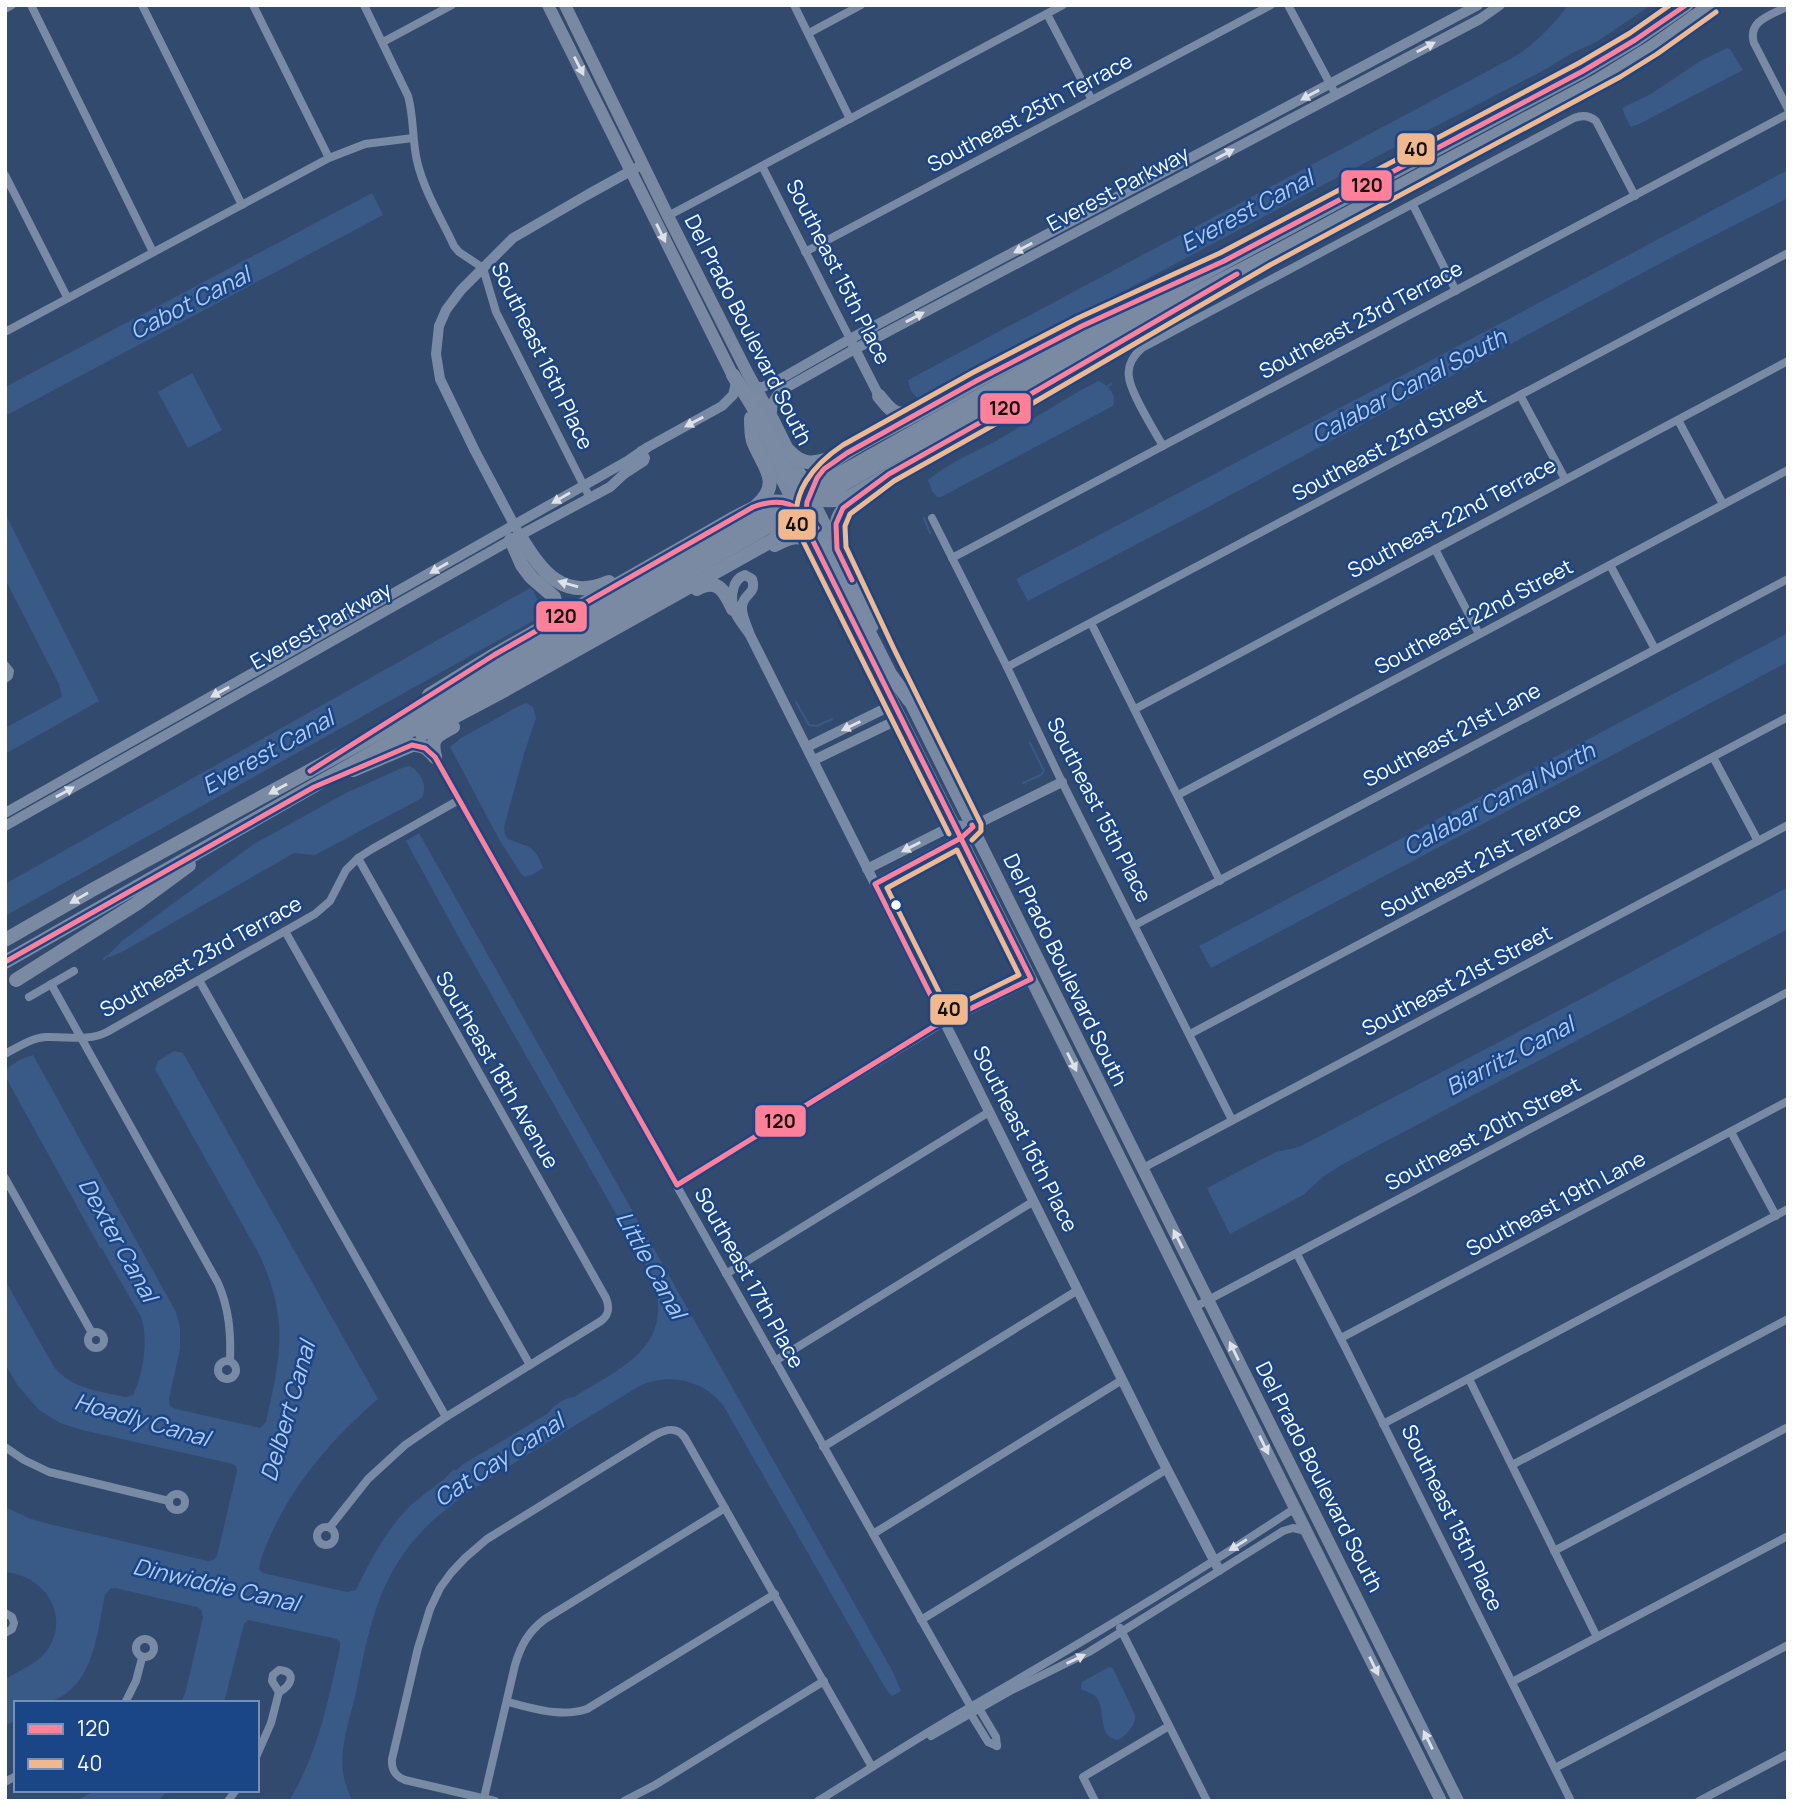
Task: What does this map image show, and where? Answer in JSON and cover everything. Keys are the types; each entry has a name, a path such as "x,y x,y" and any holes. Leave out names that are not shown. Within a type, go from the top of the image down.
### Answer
{"highway":[{"path":"5,962 314,787 868,457 1224,261 1583,71 1686,5"},
{"path":"889,474 857,486 849,483 844,476 844,465 847,458 868,457 1040,374 1266,257 1597,81 1652,47 1711,5"},
{"path":"753,508 772,502 844,498 1029,395 1266,257"},
{"path":"874,438 1082,326 1224,261"},
{"path":"735,379 755,409 890,674 909,700"},
{"path":"880,396 891,410 898,414 927,409"},
{"path":"868,457 874,438 886,418 880,396"},
{"path":"710,575 733,536 769,489 769,473 752,439 751,418"},
{"path":"789,451 800,461 816,463 846,453 868,457"},
{"path":"515,534 551,578 570,586 601,585 698,532 773,540 788,525 824,469 846,453"},
{"path":"837,549 836,524 843,508 889,474"},
{"path":"337,755 551,616 555,606 554,597 531,577 522,565 515,534"},
{"path":"494,655 733,536"},
{"path":"5,940 733,536"},
{"path":"314,787 485,701 710,575 732,569 793,536 807,542 821,558"},
{"path":"633,619 661,610 708,584 723,590 733,608"},
{"path":"435,757 432,745 439,735 528,685 581,649"},
{"path":"345,773 412,745 425,747 435,757"},
{"path":"16,980 136,904 216,845 256,820"}],"main road":[{"name":"Del Prado Boulevard South","path":"548,5 735,379 751,418 837,549 909,700 1458,1801"},
{"name":"Del Prado Boulevard South","path":"565,5 668,216 789,451 821,558 1441,1801"},
{"path":"1031,979 1038,981 1046,989 1061,1020 1078,1038"},
{"path":"1094,1106 1110,1123 1131,1161 1143,1168"},
{"path":"1297,1511 1309,1520 1338,1576 1357,1597"}],"street":[{"path":"5,9 12,5"},
{"path":"31,5 153,252"},
{"path":"142,5 242,205"},
{"path":"253,5 330,158"},
{"name":"Southeast 16th Place","path":"364,5 408,96 422,181 454,246 483,268 496,312 590,498"},
{"path":"383,42 452,5"},
{"path":"794,5 850,119"},
{"path":"809,33 861,5"},
{"path":"668,216 1063,5"},
{"name":"Southeast 25th Terrace","path":"805,252 1270,5"},
{"path":"1289,5 1336,95"},
{"name":"Everest Parkway","path":"1070,229 1478,5"},
{"name":"Everest Parkway","path":"755,387 775,382 852,344 1070,229 1336,95 1480,19 1500,5"},
{"path":"1788,6 1760,21 1752,33 1788,109"},
{"path":"1047,14 1092,100"},
{"name":"Southeast 23rd Terrace","path":"952,558 1788,114"},
{"path":"1163,446 1130,384 1129,372 1136,354 1150,344 1571,120 1579,116 1589,117 1598,124 1635,196"},
{"path":"5,332 330,158 365,144 414,138"},
{"path":"515,534 440,379 436,346 439,326 461,290 506,244 522,232 643,164"},
{"name":"Southeast 15th Place","path":"762,166 880,396"},
{"path":"5,175 67,298"},
{"path":"1413,205 1456,291"},
{"name":"Southeast 23rd Street","path":"1007,667 1788,253"},
{"name":"Everest Parkway","path":"773,419 772,408 778,394 852,344"},
{"name":"Southeast 22nd Terrace","path":"1135,709 1788,361"},
{"name":"Everest Parkway","path":"515,534 583,486 722,405 733,395 735,379"},
{"path":"1520,395 1565,479"},
{"path":"1678,420 1723,504"},
{"name":"Everest Parkway","path":"5,813 250,682 515,534 610,487 644,461 641,452"},
{"name":"Southeast 22nd Street","path":"1178,795 1788,470"},
{"name":"Southeast 15th Place","path":"932,518 1232,1120"},
{"path":"1435,549 1479,634"},
{"path":"1610,565 1655,649"},
{"name":"Southeast 16th Place","path":"733,608 734,583 742,576 748,576 754,589 744,601 742,609 751,635 1216,1565"},
{"name":"Southeast 21st Lane","path":"1135,925 1788,579"},
{"path":"733,608 751,635"},
{"path":"1091,623 1220,881"},
{"path":"5,665 10,671 5,679"},
{"path":"807,747 894,705"},
{"name":"Everest Parkway","path":"5,826 186,717"},
{"name":"Southeast 21st Terrace","path":"1190,1034 1788,717"},
{"path":"814,760 901,718"},
{"name":"Southeast 17th Place","path":"435,757 973,1708"},
{"path":"1713,757 1758,841"},
{"path":"875,884 961,838 973,827 1062,782"},
{"name":"Southeast 23rd Terrace","path":"5,1054 27,1042 43,1038 96,1037 107,1032 315,914 327,904 346,870 358,858 459,800"},
{"path":"867,869 954,825 973,827"},
{"name":"Southeast 21st Street","path":"1143,1168 1788,825"},
{"name":"Southeast 18th Avenue","path":"358,858 606,1298 609,1309 604,1319 530,1365"},
{"path":"285,931 530,1365 405,1445 360,1487 330,1527"},
{"path":"29,997 75,971"},
{"path":"677,1185 944,1022 1031,979"},
{"path":"199,980 446,1418"},
{"path":"51,984 218,1283 229,1321 230,1361"},
{"name":"Southeast 20th Street","path":"1195,1307 1788,992"},
{"name":"Southeast 19th Lane","path":"1341,1338 1788,1101"},
{"path":"726,1274 989,1112"},
{"path":"1731,1132 1776,1216"},
{"path":"5,1178 92,1332"},
{"path":"775,1361 1034,1201"},
{"path":"1384,1424 1788,1209"},
{"name":"Southeast 15th Place","path":"1297,1254 1571,1801"},
{"path":"823,1447 1078,1290"},
{"path":"1512,1465 1788,1319"},
{"path":"873,1534 1122,1380"},
{"path":"1468,1380 1597,1637"},
{"path":"1555,1551 1788,1427"},
{"path":"495,1801 408,1781 394,1772 392,1759 418,1648 433,1602 451,1573 487,1539 655,1435 674,1429 685,1438 872,1767"},
{"path":"5,1447 49,1472 169,1501"},
{"path":"922,1620 1167,1469"},
{"path":"484,1798 520,1649 528,1635 559,1611 725,1508"},
{"path":"973,1708 1089,1653 1289,1512 1297,1511"},
{"path":"818,1801 886,1759 937,1733 1116,1621 1216,1565 1283,1531 1297,1528 1308,1533"},
{"path":"1512,1682 1788,1536"},
{"path":"507,1702 555,1713 574,1713 587,1709 775,1594"},
{"path":"5,1613 10,1615 14,1623 12,1629 5,1633"},
{"path":"1116,1621 1207,1801"},
{"path":"1555,1768 1788,1645"},
{"path":"126,1701 136,1681 142,1658"},
{"path":"624,1801 652,1787 824,1681"},
{"path":"259,1750 273,1716 279,1692"},
{"path":"1095,1801 1083,1777 1169,1726"},
{"path":"1699,1801 1788,1754"}],"water":[{"name":"Everest Canal","path":"1568,5 1651,5 1598,41 1548,68 919,400 911,391 908,380 1512,58 1543,34"},
{"path":"1727,48 1743,70 1631,127 1623,108"},
{"name":"Calabar Canal South","path":"1788,170 1788,198 1672,257 1028,601 1016,579"},
{"name":"Cabot Canal","path":"372,193 383,215 5,416 5,387"},
{"path":"192,373 222,430 188,448 158,392"},
{"path":"1099,381 1111,391 1113,406 941,497 937,497 932,491 928,480 937,473"},
{"path":"5,513 99,701 5,754 5,728 62,697 59,684 5,579"},
{"name":"Everest Canal","path":"530,588 543,612 540,617 5,916 5,884"},
{"name":"Calabar Canal North","path":"1788,633 1788,662 1211,968 1199,946"},
{"path":"526,703 533,707 536,718 504,827 508,839 530,848 540,860 543,868 525,877 500,841 450,747 461,738"},
{"path":"410,766 422,780 422,798 315,855 294,853 122,952 107,956 122,941 254,844 344,794"},
{"path":"419,833 893,1672 901,1691 892,1696 887,1691 723,1405 706,1390 674,1379 641,1385 471,1491 434,1519 403,1554 383,1590 373,1619 343,1747 343,1774 353,1801 289,1801 308,1765 321,1727 340,1648 337,1639 248,1620 244,1624 225,1701 182,1701 203,1617 201,1610 115,1588 105,1595 91,1658 76,1685 51,1701 14,1701 14,1721 5,1726 5,1679 46,1652 56,1625 55,1612 42,1589 19,1575 5,1572 5,1507 49,1524 208,1561 217,1556 237,1471 233,1464 60,1423 39,1410 18,1386 5,1364 5,1280 54,1367 78,1385 126,1397 133,1395 140,1377 145,1346 141,1317 5,1076 5,1070 19,1060 33,1055 176,1312 180,1327 180,1349 169,1399 170,1406 260,1428 266,1422 279,1337 275,1298 259,1254 155,1069 158,1061 174,1051 183,1053 378,1399 333,1442 294,1492 265,1548 259,1569 263,1573 347,1592 356,1590 386,1535 415,1501 453,1470 626,1364 640,1352 650,1338 657,1322 658,1302 653,1279 406,841"},
{"name":"Biarritz Canal","path":"1788,887 1788,929 1343,1164 1324,1176 1303,1195 1230,1234 1207,1188 1276,1152 1299,1147"},
{"path":"1109,1667 1113,1668 1135,1715 1130,1730 1118,1740 1111,1738 1104,1729 1096,1697 1081,1689 1082,1682"},
{"path":"92,1792 167,1792 157,1801 76,1801"}],"waterway":[{"path":"924,518 930,533"},
{"path":"796,702 809,725 817,726 832,719"},
{"path":"1023,783 1044,771 1030,743"},
{"path":"104,959 107,956"}],"transit line":[{"name":"40","path":"949,834 798,531 797,505 800,493 813,471 843,445 972,373 1078,318 1220,253 1579,63 1630,33 1670,5"},
{"name":"120","path":"5,962 314,787 412,745 425,748 435,757 677,1185 933,1027 1031,979 805,525 807,502 817,478 824,469 847,453 976,381 1082,326 1224,261 1583,71 1686,5"},
{"name":"40","path":"972,840 981,831 981,824 846,547 845,526 850,514 894,481 1270,265 1620,77 1716,12"},
{"name":"120","path":"852,580 837,549 836,524 843,508 889,474 1237,274"},
{"name":"120","path":"310,771 494,655 753,507 773,502 789,504 803,513 817,528"},
{"name":"120","path":"944,1022 875,884 961,838 972,825"},
{"name":"40","path":"957,850 1019,975 948,1010 887,888 957,850"}],"water label":[{"name":"Dexter Canal","path":"118,1240"},
{"name":"Little Canal","path":"651,1265"},
{"name":"Delbert Canal","path":"288,1411"},
{"name":"Hoadly Canal","path":"142,1420"},
{"name":"Cat Cay Canal","path":"499,1460"},
{"name":"Dinwiddie Canal","path":"216,1585"}]}
